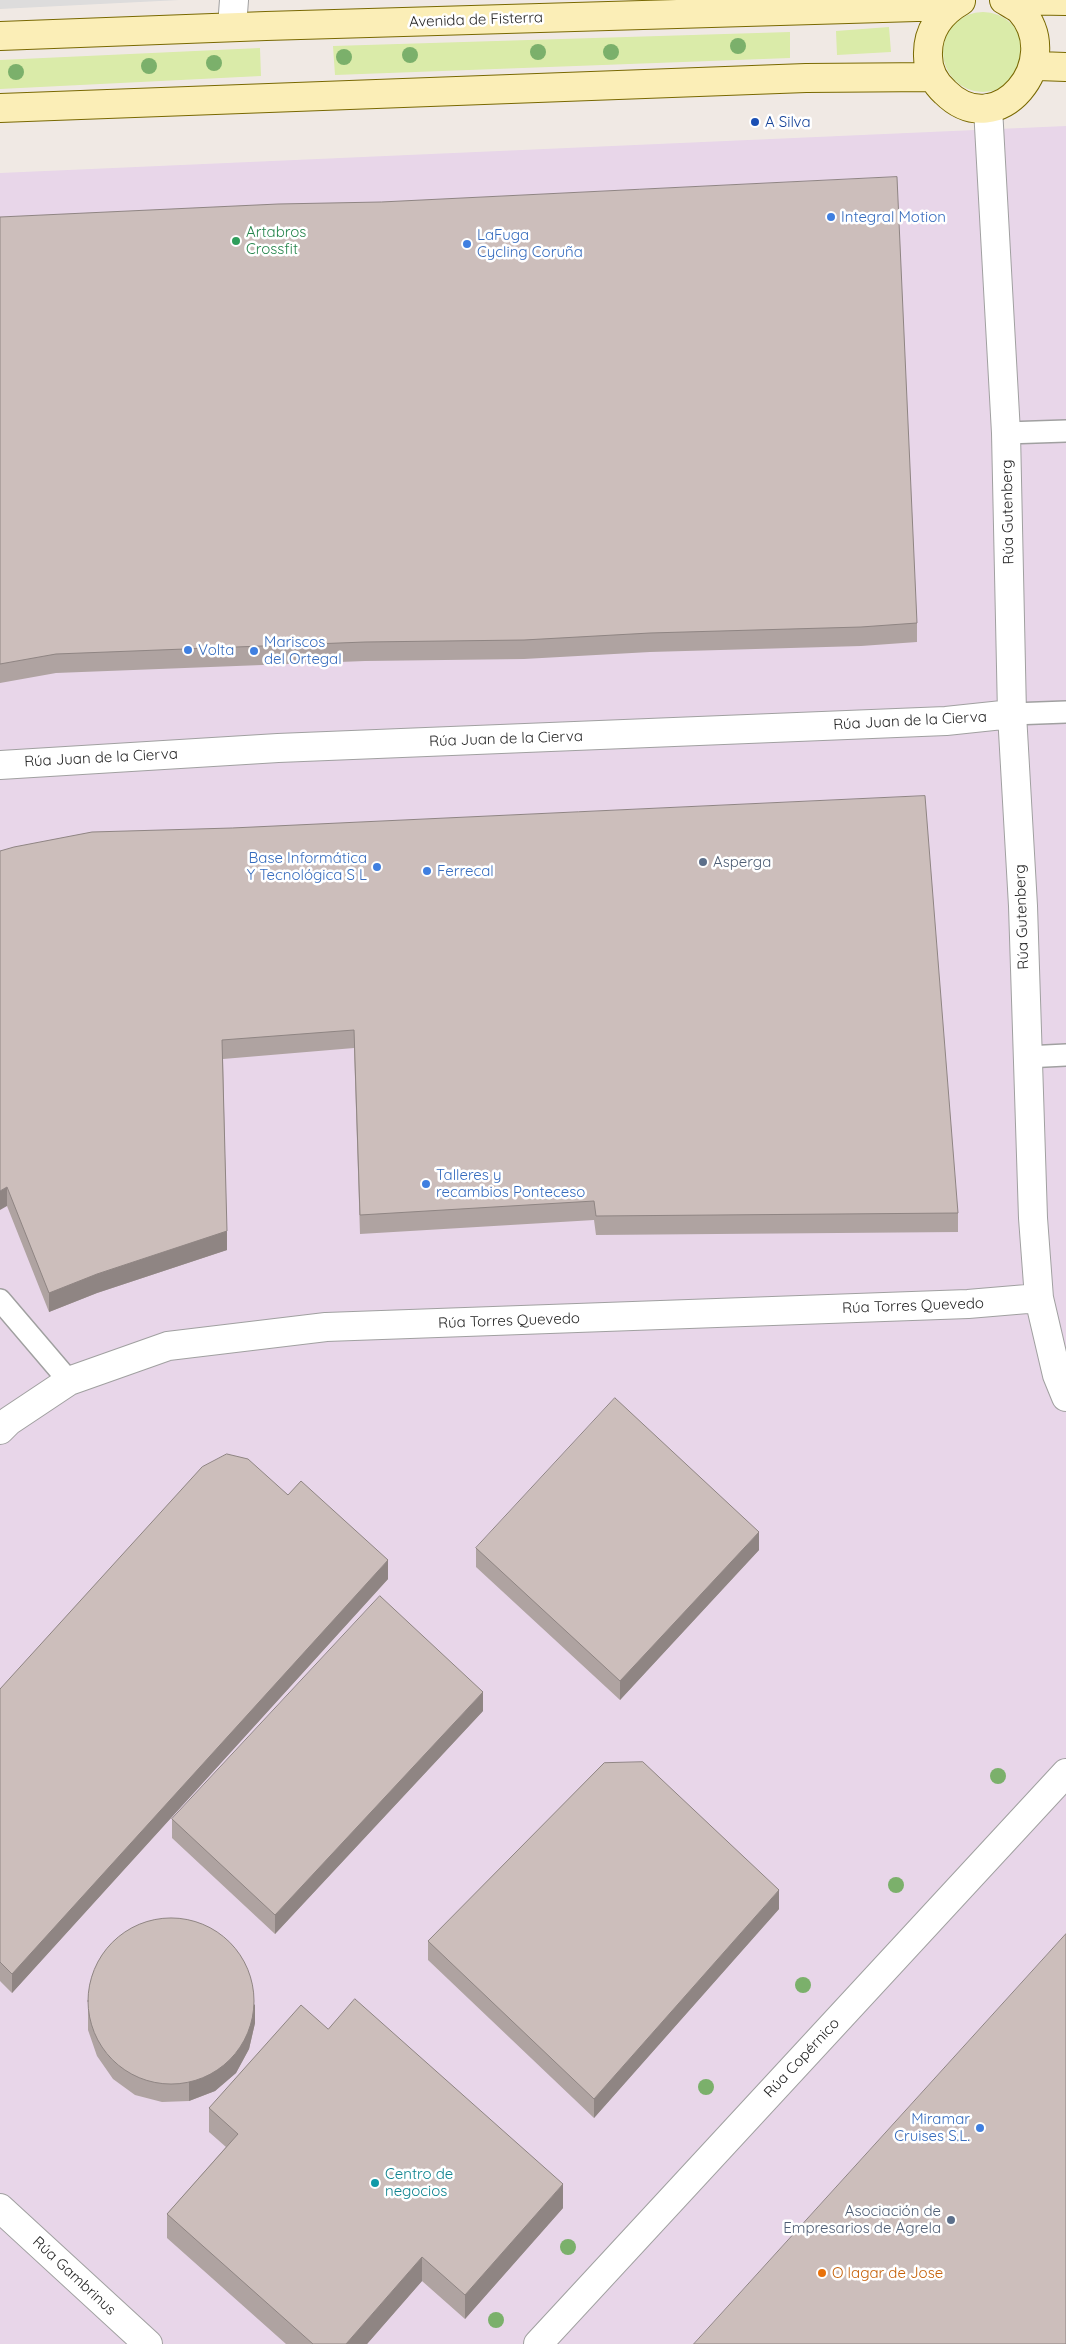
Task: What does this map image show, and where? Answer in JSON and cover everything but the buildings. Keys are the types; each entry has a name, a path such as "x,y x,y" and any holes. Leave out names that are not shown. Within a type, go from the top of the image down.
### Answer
{"main road":[{"name":"Avenida de Fisterra","path":"957,3 940,17 931,31 928,46 928,62 933,77 950,98 975,108 988,108 1005,104 1020,95 1031,82 1038,66 1038,38 1032,24 1020,10 1005,0"},
{"name":"Avenida de Fisterra","path":"1005,0 1060,1"},
{"name":"Avenida de Fisterra","path":"0,36 957,3"},
{"path":"1038,66 1066,67"},
{"path":"0,108 806,78 933,77"}],"street":[{"path":"232,28 234,0"},
{"name":"Rúa Gutenberg","path":"988,108 1006,433 1012,714 1023,906 1026,1057 1033,1218 1039,1298 1057,1375 1066,1397"},
{"name":"Rúa Juan de la Cierva","path":"0,765 278,748 936,721 1012,714"},
{"name":"Rúa Torres Quevedo","path":"0,1430 9,1421 69,1381 168,1346 326,1327 968,1304 1039,1298"},
{"name":"Rúa Copérnico","path":"538,2344 1066,1773"},
{"name":"Rúa Gambrinus","path":"0,2208 148,2344"}],"lane":[{"path":"1006,433 1066,431"},
{"path":"1012,714 1066,712"},
{"path":"1026,1057 1066,1055"},
{"path":"0,1300 69,1381"}],"shaded area":[{"path":"0,0 180,0 0,9"},
{"path":"1066,126 1066,2344 0,2344 0,173"}],"green space":[{"path":"983,12 998,15 1011,24 1020,37 1023,52 1020,67 1011,80 998,89 983,92 968,89 955,80 946,67 943,52 946,37 955,24 968,15"},
{"path":"889,27 891,52 837,55 836,31"},
{"path":"790,32 790,58 335,75 333,46"},
{"path":"260,48 261,76 0,89 0,60"}],"place":[{"name":"A Silva","path":"755,122"},
{"name":"Integral Motion","path":"831,217"},
{"name":"Artabros Crossfit","path":"236,241"},
{"name":"LaFuga Cycling Coruña","path":"467,244"},
{"name":"Volta","path":"188,650"},
{"name":"Mariscos del Ortegal","path":"254,651"},
{"name":"Asperga","path":"703,862"},
{"name":"Base Informática Y Tecnológica S L","path":"377,867"},
{"name":"Ferrecal","path":"427,871"},
{"name":"Talleres y recambios Ponteceso","path":"426,1184"},
{"name":"Miramar Cruises S.L.","path":"980,2128"},
{"name":"Centro de negocios","path":"375,2183"},
{"name":"Asociación de Empresarios de Agrela","path":"951,2220"},
{"name":"O lagar de Jose","path":"822,2273"}]}
